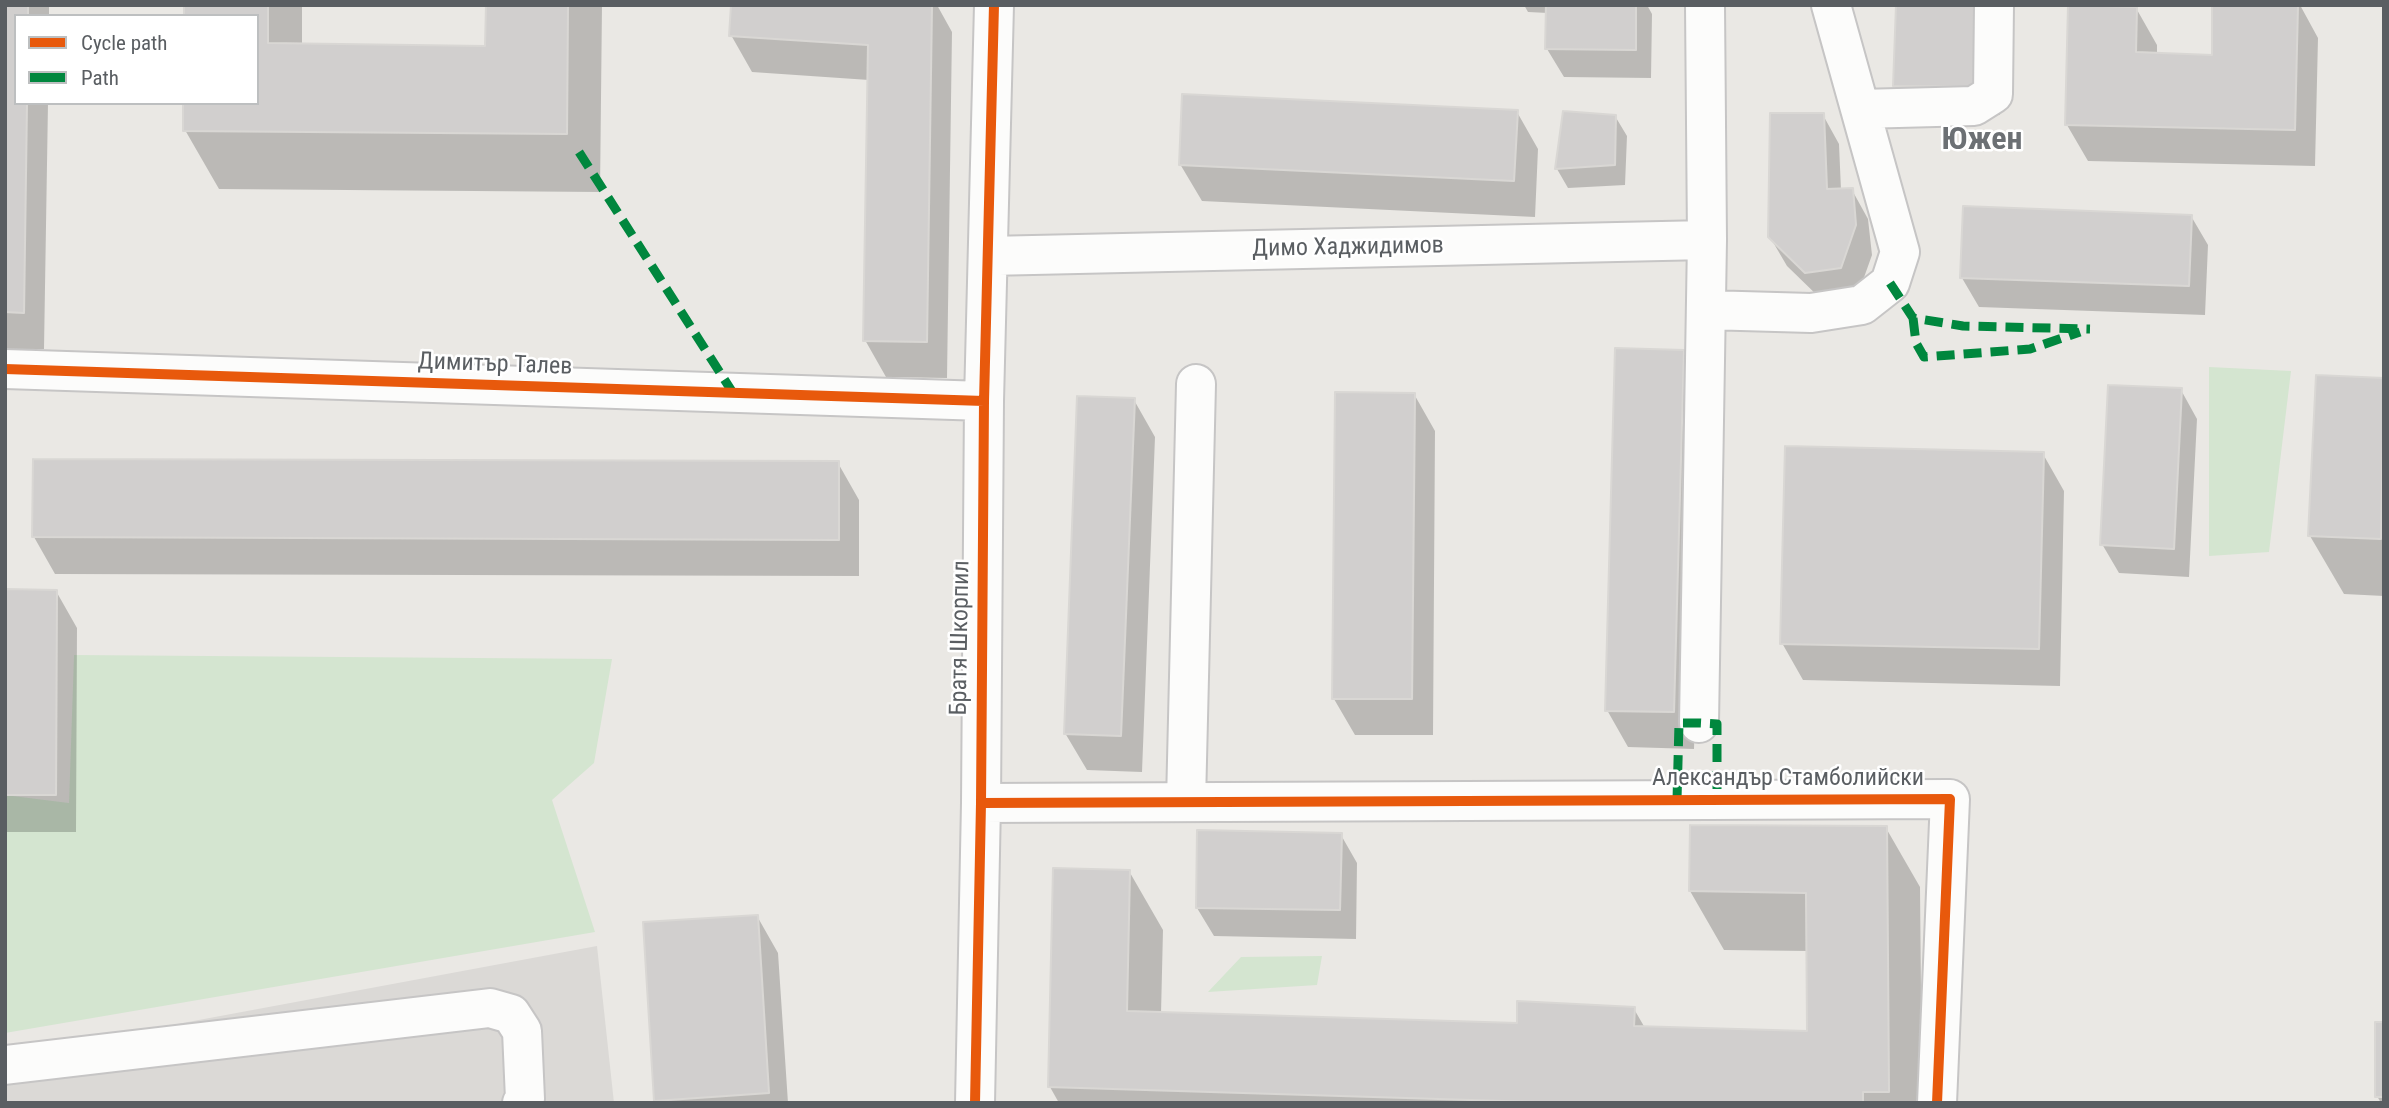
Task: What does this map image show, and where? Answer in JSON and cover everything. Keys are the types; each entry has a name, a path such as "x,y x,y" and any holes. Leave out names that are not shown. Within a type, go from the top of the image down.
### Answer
{"street":[{"name":"Братя Шкорпил","path":"975,1103 981,803 984,401 994,5"},
{"path":"1699,723 1707,240 1705,5"},
{"path":"1706,310 1811,313 1862,305 1890,283 1900,251 1831,5"},
{"path":"1860,109 1974,106 1993,94 1994,5"},
{"name":"Димо Хаджидимов","path":"988,256 1707,240"},
{"name":"Димитър Талев","path":"5,369 984,401"},
{"path":"981,803 1186,802 1196,384"},
{"name":"Александър Стамболийски","path":"1186,802 1950,799 1937,1103"},
{"path":"5,1065 490,1008 511,1014 522,1031 525,1099 522,1103"}],"shaded area":[{"path":"597,946 614,1103 5,1103 5,1056"}],"green space":[{"path":"2209,367 2291,371 2269,552 2209,556"},
{"path":"74,655 612,659 594,763 552,800 595,932 5,1033 5,795 69,803"},
{"path":"1322,956 1317,985 1208,992 1241,957"}],"building":[{"path":"5,5 28,5 28,14 14,14 14,105 27,105 24,313 5,312"},
{"path":"184,5 268,5 268,43 485,46 486,5 568,5 567,134 183,131 183,105 259,105 259,14 184,14"},
{"path":"731,5 932,5 927,342 863,341 868,45 729,36"},
{"path":"1546,5 1636,5 1636,50 1545,49"},
{"path":"1896,5 1988,5 1985,87 1893,86"},
{"path":"2068,5 2137,7 2136,52 2212,55 2212,5 2298,5 2295,130 2065,125"},
{"path":"1182,94 1518,110 1514,181 1179,165"},
{"path":"1563,111 1616,115 1615,165 1555,169"},
{"path":"1770,113 1824,113 1827,189 1853,188 1856,225 1841,268 1805,273 1768,237"},
{"path":"1963,206 2192,215 2189,286 1960,278"},
{"path":"1615,348 1684,350 1674,712 1605,711"},
{"path":"2316,375 2384,378 2381,539 2308,536"},
{"path":"2108,385 2182,388 2174,549 2100,545"},
{"path":"1335,392 1415,393 1412,699 1332,699"},
{"path":"1077,396 1135,398 1121,736 1064,734"},
{"path":"1785,446 2044,452 2039,649 1780,644"},
{"path":"33,459 839,461 839,540 32,537"},
{"path":"5,589 57,590 56,795 5,795"},
{"path":"1690,825 1887,826 1889,1092 1863,1092 1863,1103 1569,1103 1048,1087 1053,868 1130,870 1127,1011 1517,1023 1517,1001 1635,1007 1634,1026 1807,1031 1806,893 1689,891"},
{"path":"1197,830 1342,833 1340,910 1196,908"},
{"path":"758,915 769,1093 654,1101 643,922"},
{"path":"2375,1022 2384,1022 2384,1097 2375,1097"}],"marked path":[{"path":"579,152 733,393"},
{"path":"1890,283 1913,318 1963,326 2090,329"},
{"path":"1913,318 1916,343 1924,357 2030,349 2080,332"},
{"path":"1677,800 1679,723 1717,724 1717,800"}],"cycle path":[{"path":"975,1103 981,803 984,401 994,5"},
{"path":"5,369 984,401"},
{"path":"981,803 1950,799 1937,1103"}],"district":[{"name":"Южен","path":"1982,141"}]}
